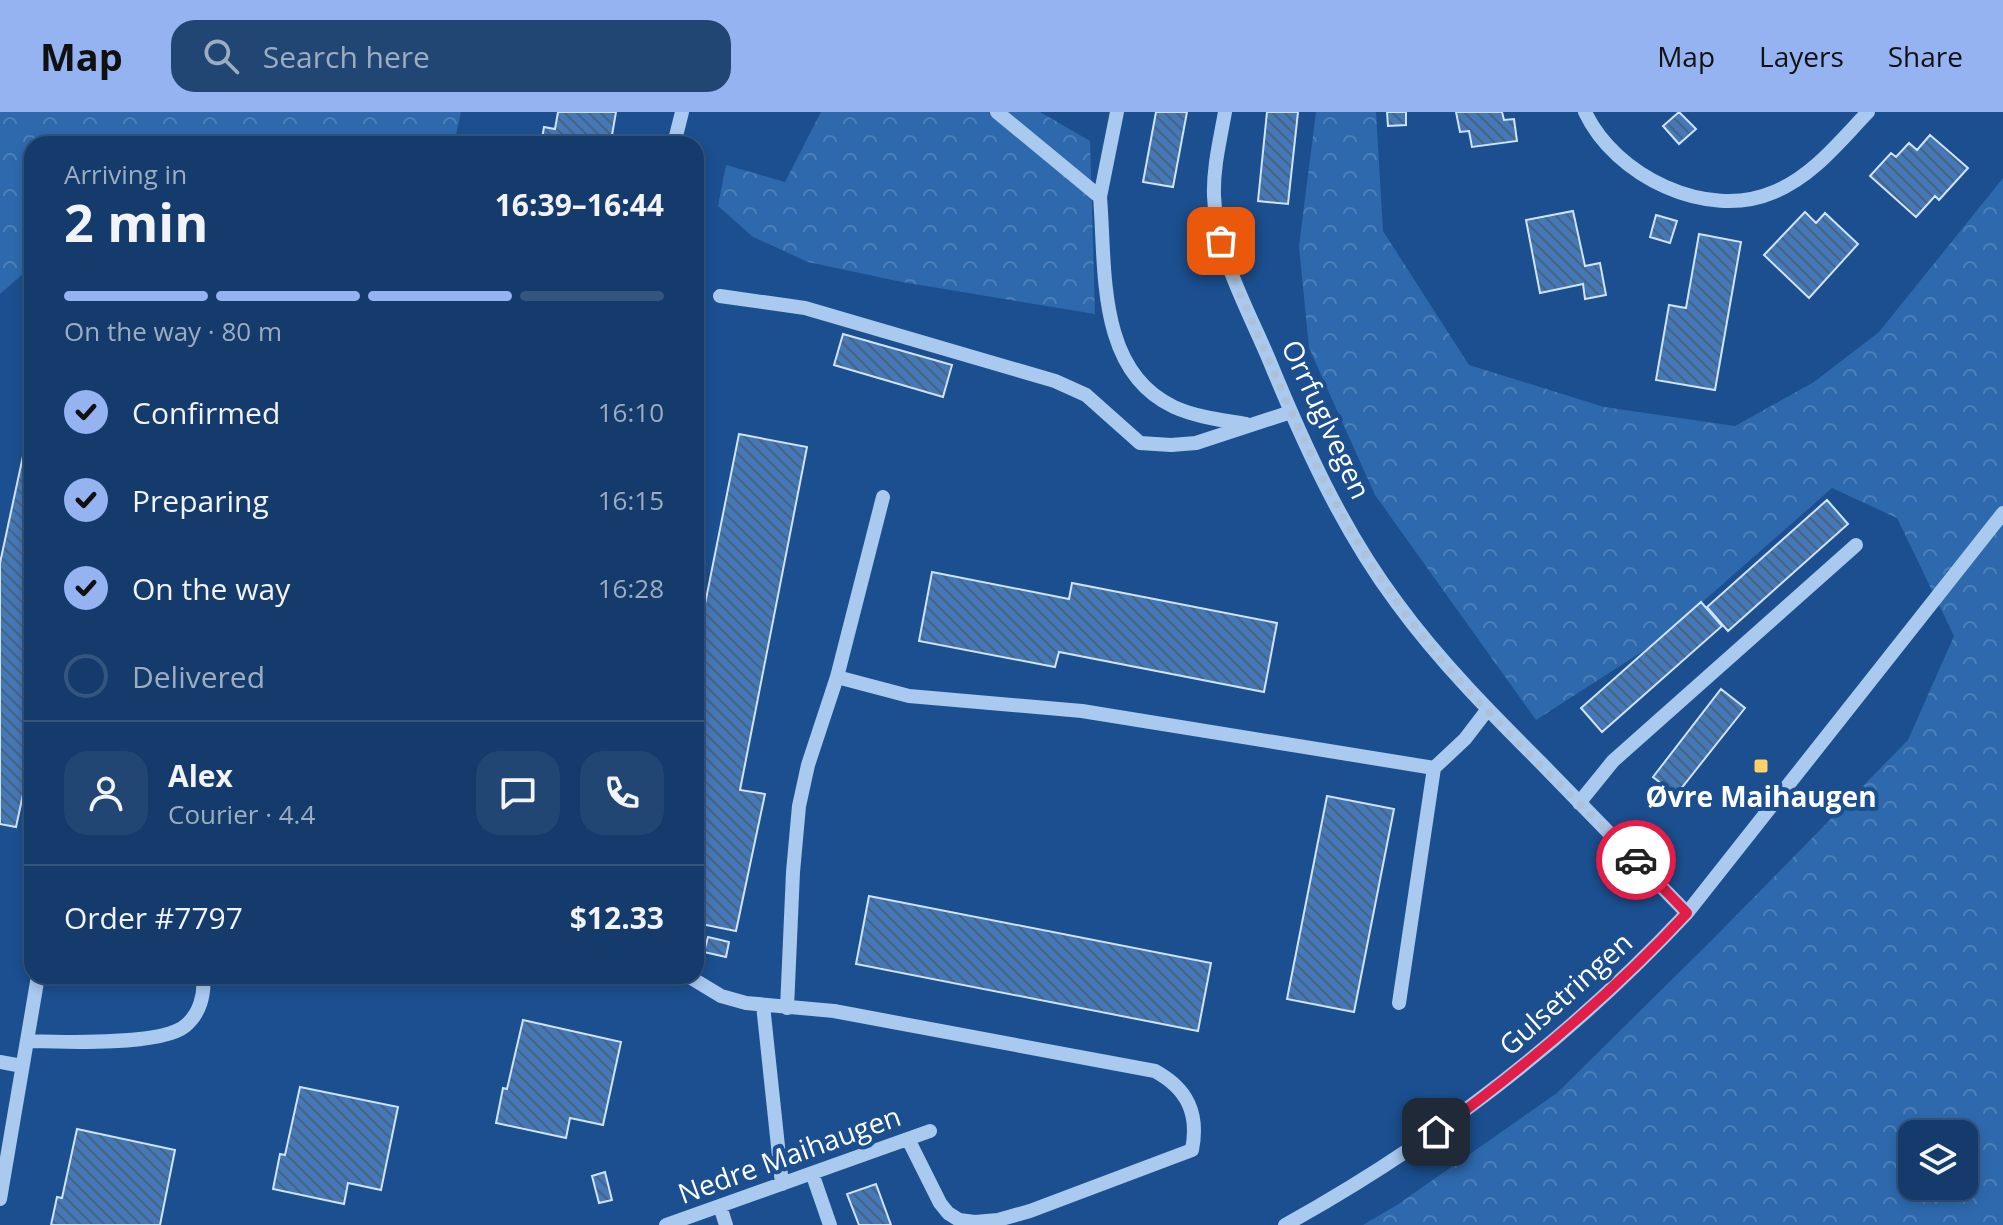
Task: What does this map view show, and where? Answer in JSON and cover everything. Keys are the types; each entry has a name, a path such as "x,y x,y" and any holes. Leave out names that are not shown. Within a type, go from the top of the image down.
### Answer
{"street":[{"path":"676,136 682,112"},
{"path":"997,112 1100,197"},
{"path":"1117,112 1100,197 1107,291 1114,335 1125,363 1137,380 1174,407 1248,425"},
{"name":"Orrfuglvegen","path":"1225,112 1216,168 1217,224 1225,258 1291,412 1359,544 1396,601 1488,709"},
{"path":"1585,112 1611,150 1639,172 1673,190 1700,198 1743,201 1774,193 1802,176 1868,112"},
{"path":"720,296 805,308 1055,381 1086,395 1140,443 1196,443 1291,412"},
{"path":"787,1008 799,806 808,765 837,677 883,497"},
{"name":"Gulsetringen","path":"1285,1225 1346,1192 1503,1083 1582,1018 1643,960 1687,913 2003,513"},
{"path":"1579,803 1613,761 1856,545"},
{"path":"837,677 909,696 1082,711 1434,768"},
{"path":"1399,1003 1434,768 1465,739 1488,709 1687,913"},
{"path":"0,1199 5,1131 22,1066 37,984"},
{"path":"27,1041 155,1038 172,1034 186,1026 201,1004 202,984"},
{"path":"701,984 721,996 763,1005 834,1011 1155,1071 1167,1078 1183,1095 1194,1113 1196,1130 1192,1150 1030,1211 998,1220 975,1222 959,1220 948,1213 908,1139"},
{"path":"763,1005 782,1184"},
{"path":"0,1062 22,1066"},
{"name":"Nedre Maihaugen","path":"666,1225 930,1131"},
{"path":"812,1173 830,1225"},
{"path":"720,1206 726,1225"}],"green space":[{"path":"0,112 461,112 456,136 24,136 24,273 0,294"},
{"path":"821,112 1040,112 1090,141 1095,314 902,282 808,262 753,237 718,206 726,165 785,182"},
{"path":"1316,112 1376,112 1383,231 1469,365 1604,407 1735,426 1814,382 1879,332 2003,178 2003,1225 1363,1225 1397,1205 1557,1093 1713,939 1908,740 1954,636 1897,518 1832,488 1657,642 1536,720 1375,495 1309,348 1299,246"}],"building":[{"path":"558,112 616,112 612,136 542,136 544,127 555,129"},
{"path":"1156,112 1187,112 1173,187 1143,182"},
{"path":"1267,112 1298,112 1288,204 1258,201"},
{"path":"1387,112 1406,112 1406,125 1388,126"},
{"path":"1456,112 1502,112 1504,120 1514,119 1517,141 1472,147 1469,131 1460,132"},
{"path":"1679,112 1696,129 1679,144 1663,126"},
{"path":"1930,135 1968,168 1939,200 1935,196 1916,217 1870,176 1891,153 1896,157 1909,143 1917,150"},
{"path":"1573,211 1585,266 1600,263 1606,295 1585,299 1583,284 1540,293 1526,220"},
{"path":"1805,212 1816,223 1825,213 1858,244 1809,298 1764,255"},
{"path":"1656,215 1677,221 1670,243 1650,237"},
{"path":"1699,234 1741,242 1715,390 1656,380 1669,305 1686,308"},
{"path":"843,334 952,365 943,397 834,365"},
{"path":"739,434 807,447 740,790 765,794 736,931 704,925 704,609"},
{"path":"24,451 24,790 16,827 0,824 0,563"},
{"path":"1827,500 1848,524 1728,631 1707,607"},
{"path":"932,572 1069,599 1072,583 1277,623 1264,692 1059,652 1055,667 919,641"},
{"path":"1701,602 1722,626 1602,732 1581,708"},
{"path":"1721,689 1745,708 1676,795 1653,777"},
{"path":"1327,796 1394,809 1354,1012 1287,999"},
{"path":"869,896 1211,963 1198,1031 856,964"},
{"path":"708,937 729,942 726,957 704,952"},
{"path":"523,1020 621,1042 603,1125 570,1118 566,1138 496,1123"},
{"path":"300,1087 398,1107 381,1190 348,1183 344,1204 273,1189 280,1154 285,1155"},
{"path":"77,1129 175,1150 160,1225 51,1225 57,1197 62,1198"},
{"path":"605,1172 612,1200 599,1203 592,1176"},
{"path":"876,1184 891,1225 859,1225 847,1194"}],"way so far":[{"path":"1221,241 1225,258 1322,477 1359,544 1396,601 1488,709 1636,860"}],"place":[{"name":"Øvre Maihaugen","path":"1761,766"}],"route":[{"path":"1436,1132 1503,1083 1571,1027 1643,960 1687,913 1636,860"}]}
